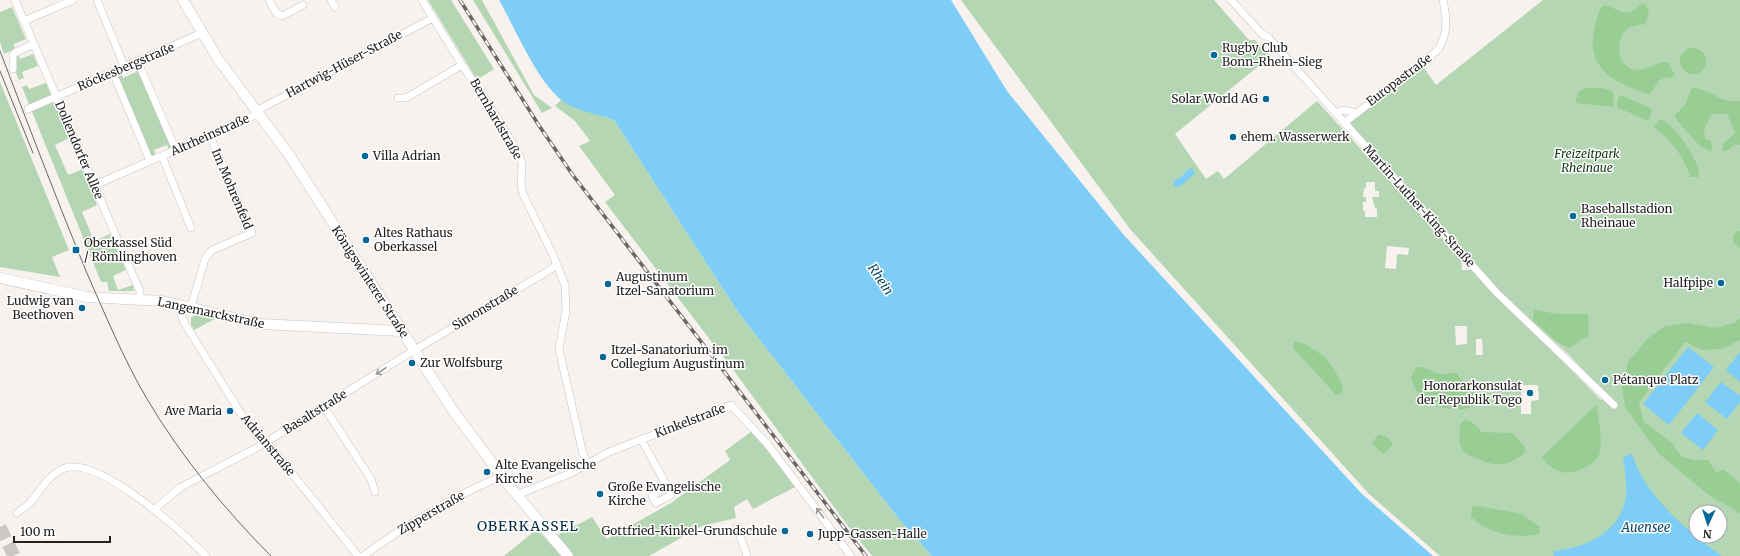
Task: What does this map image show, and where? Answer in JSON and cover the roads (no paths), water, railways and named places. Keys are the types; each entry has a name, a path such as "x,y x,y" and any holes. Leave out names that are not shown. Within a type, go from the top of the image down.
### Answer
{"main road":[{"name":"Königswinterer Straße","path":"183,0 218,59 290,156 452,409 502,476 568,556"},
{"name":"Langemarckstraße","path":"0,278 87,296 162,301 261,324 401,331"}],"street":[{"name":"Dollendorfer Allee","path":"15,0 140,291 140,300"},
{"path":"24,21 73,0"},
{"path":"96,0 125,68"},
{"path":"269,0 276,13 282,16 303,5"},
{"path":"331,0 335,7"},
{"name":"Bernhardstraße","path":"422,0 462,65 488,102 518,152 522,164 521,186 523,194 565,285 566,311 559,349 562,368 583,454 588,464"},
{"name":"Martin-Luther-King-Straße","path":"1230,0 1262,34 1268,36 1335,113 1426,212 1497,293 1614,406"},
{"name":"Europastraße","path":"1344,123 1438,50 1446,32 1447,25 1443,0"},
{"name":"Hartwig-Hüser-Straße","path":"257,112 433,18"},
{"name":"Röckesbergstraße","path":"28,109 125,68 202,33"},
{"path":"13,69 13,55 16,52 34,44"},
{"path":"138,62 176,150"},
{"name":"Bernhardstraße","path":"398,98 406,98 462,65"},
{"path":"112,73 150,161"},
{"name":"Europastraße","path":"1335,113 1344,110 1357,113"},
{"name":"Altrheinstraße","path":"95,186 210,136 257,112"},
{"name":"Im Mohrenfeld","path":"186,306 208,254 252,233 210,136"},
{"name":"Altrheinstraße","path":"162,156 191,228"},
{"name":"Simonstraße","path":"414,350 553,268 556,264"},
{"name":"Adrianstraße","path":"186,306 181,315 195,341 246,420 259,438 271,447 358,556"},
{"name":"Basaltstraße","path":"154,509 180,487 265,442 324,407 414,350"},
{"name":"Kinkelstraße","path":"517,495 588,464 609,452 731,405 769,446 852,556"},
{"path":"324,407 371,479 375,492"},
{"path":"641,439 667,486"},
{"path":"17,513 29,504 51,475 70,467 86,468 118,485 154,509 206,556"},
{"name":"Zipperstraße","path":"363,556 384,541 459,497 502,476"},
{"path":"737,527 744,555"}],"water":[{"name":"Rhein","path":"499,0 951,0 1007,91 1123,234 1362,494 1433,556 932,556 899,519 738,312 614,120 586,112 572,106 560,99 551,90 534,66"},
{"path":"1191,168 1196,173 1179,187 1174,186 1173,181 1182,176"},
{"path":"1688,347 1714,367 1669,425 1643,404"},
{"path":"1740,352 1740,382 1726,370"},
{"path":"1721,382 1740,396 1740,402 1727,419 1705,402"},
{"path":"1697,413 1718,430 1703,450 1681,433"},
{"name":"Auensee","path":"1632,454 1646,484 1657,498 1688,530 1688,544 1706,544 1722,556 1554,556 1553,551 1578,546 1600,536 1617,519 1623,509 1626,496 1623,457"}],"tunnel":[{"path":"0,527 14,556"}],"tram line":[{"path":"0,51 86,271 138,383 174,441 204,481 220,501 271,556"},
{"path":"0,71 33,153"}],"railway":[{"path":"460,0 538,124 572,174 866,556"}],"place":[{"name":"Rugby Club Bonn-Rhein-Sieg","path":"1214,55"},
{"name":"Solar World AG","path":"1266,99"},
{"name":"ehem. Wasserwerk","path":"1233,137"},
{"name":"Villa Adrian","path":"365,156"},
{"name":"Baseballstadion Rheinaue","path":"1573,216"},
{"name":"Altes Rathaus Oberkassel","path":"366,240"},
{"name":"Oberkassel Süd / Römlinghoven","path":"76,250"},
{"name":"Halfpipe","path":"1721,283"},
{"name":"Augustinum Itzel-Sanatorium","path":"608,284"},
{"name":"Ludwig van Beethoven","path":"82,308"},
{"name":"Itzel-Sanatorium im Collegium Augustinum","path":"603,357"},
{"name":"Zur Wolfsburg","path":"412,363"},
{"name":"Pétanque Platz","path":"1605,380"},
{"name":"Honorarkonsulat der Republik Togo","path":"1530,393"},
{"name":"Ave Maria","path":"230,411"},
{"name":"Alte Evangelische Kirche","path":"487,472"},
{"name":"Große Evangelische Kirche","path":"600,494"},
{"name":"Gottfried-Kinkel-Grundschule","path":"785,531"},
{"name":"Jupp-Gassen-Halle","path":"810,534"}],"district":[{"name":"OBERKASSEL","path":"528,526"}],"park label":[{"name":"Freizeitpark Rheinaue","path":"1587,161"}]}
